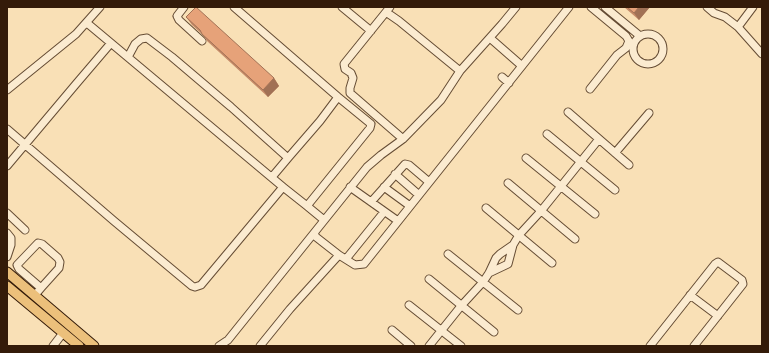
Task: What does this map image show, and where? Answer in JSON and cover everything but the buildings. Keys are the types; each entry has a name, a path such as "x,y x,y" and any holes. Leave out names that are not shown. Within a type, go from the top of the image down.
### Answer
{"main road":[{"path":"7,272 94,346"},
{"path":"7,286 79,346"}],"street":[{"path":"7,90 76,34 100,7"},
{"path":"184,7 177,16 179,20 202,41"},
{"path":"234,7 371,124 370,128 307,206"},
{"path":"342,7 371,31"},
{"path":"219,346 227,343 366,167 403,139 441,100 460,71 516,7"},
{"path":"314,234 339,255 356,265 364,264 569,7"},
{"path":"590,89 617,55 626,48 629,41 626,36 592,7"},
{"path":"605,7 640,36"},
{"path":"707,7 714,13 725,17 738,27 762,54"},
{"path":"738,27 752,7"},
{"path":"403,139 350,93 353,78 345,69 344,64 388,9 399,21 460,71"},
{"path":"87,23 324,220"},
{"path":"650,34 658,38 663,47 663,52 658,60 649,64 636,58 633,48 640,36 650,34"},
{"path":"128,57 135,44 140,39 147,38 231,107 288,158"},
{"path":"490,38 522,66"},
{"path":"7,166 111,43"},
{"path":"502,77 509,82"},
{"path":"272,177 320,121 338,97"},
{"path":"568,112 629,165"},
{"path":"615,153 649,113"},
{"path":"7,129 114,221 195,287 201,285 283,187"},
{"path":"546,134 615,190"},
{"path":"490,273 508,264 513,245 519,235 582,163 600,139"},
{"path":"526,158 595,214"},
{"path":"371,202 405,164 409,165 430,182"},
{"path":"395,174 419,195"},
{"path":"508,183 575,239"},
{"path":"384,186 410,206"},
{"path":"350,187 398,221"},
{"path":"486,208 552,263"},
{"path":"346,259 384,212"},
{"path":"7,213 25,230"},
{"path":"7,233 11,238 11,245 7,257"},
{"path":"35,295 59,268 60,262 58,258 42,244 38,243 17,265 41,288"},
{"path":"430,346 461,306 490,273 496,258 513,245"},
{"path":"448,254 518,310"},
{"path":"260,346 339,255"},
{"path":"650,346 714,264 718,262 722,263 743,282 741,287 694,346"},
{"path":"429,279 494,332"},
{"path":"690,295 718,316"},
{"path":"409,305 461,346"},
{"path":"392,330 411,346"},
{"path":"53,346 64,333"}]}
